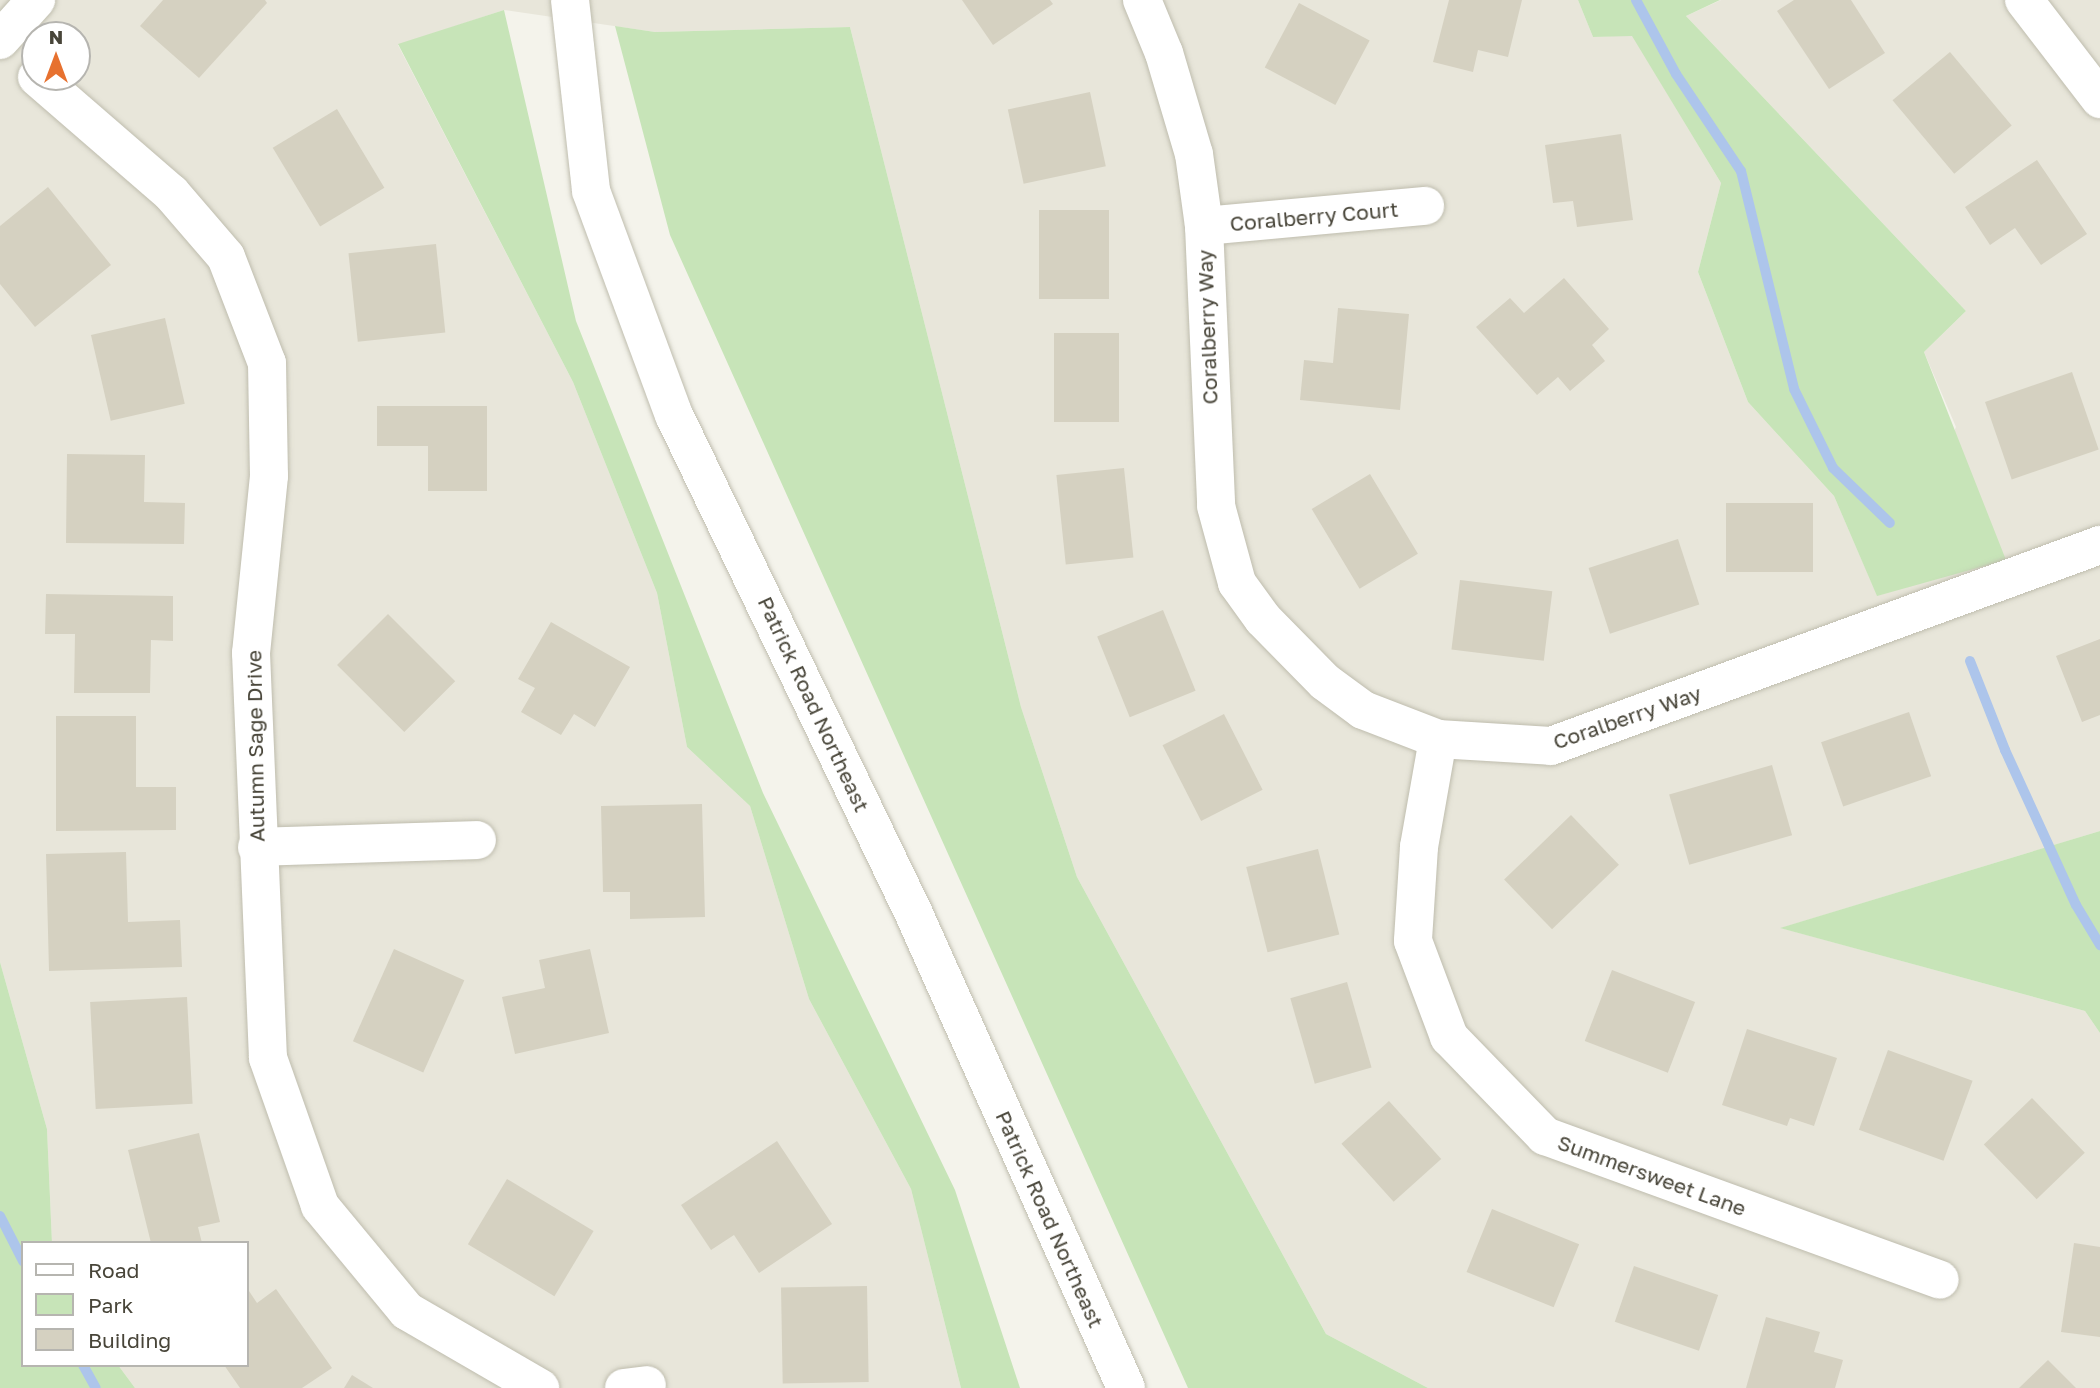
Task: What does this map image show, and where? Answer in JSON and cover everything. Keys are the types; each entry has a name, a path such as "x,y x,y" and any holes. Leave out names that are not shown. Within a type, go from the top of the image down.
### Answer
{"street":[{"path":"0,42 36,0"},
{"name":"Patrick Road Northeast","path":"570,0 591,191 674,415 914,914 1126,1388"},
{"name":"Coralberry Way","path":"1142,0 1164,53 1195,154 1204,226 1216,506 1237,583 1263,619 1325,682 1363,710 1438,739 1551,746 2100,545"},
{"path":"2024,0 2100,99"},
{"name":"Autumn Sage Drive","path":"0,42 21,62"},
{"name":"Autumn Sage Drive","path":"53,91 171,192 226,257 267,363 270,476 251,653 257,847 268,1058 320,1206 407,1311 540,1388"},
{"name":"Coralberry Court","path":"1204,226 1425,206"},
{"name":"Summersweet Lane","path":"1438,739 1419,848 1413,941 1449,1037 1545,1136 1940,1280"},
{"path":"257,847 477,840"}],"shaded area":[{"path":"0,0 1578,0 1593,37 1632,35 1721,183 1698,272 1748,402 1834,496 1877,595 1956,427 1924,352 1966,311 1686,16 1721,0 2100,0 2100,831 1781,928 2085,1011 2100,1033 2100,1388 1428,1388 1326,1334 1077,877 1021,707 850,27 655,32 504,10 398,45 573,382 657,593 687,747 750,806 809,999 911,1189 961,1388 135,1388 119,1367 248,1367 248,1241 52,1241 47,1129 0,962"}],"green space":[{"path":"1578,0 1720,0 1686,16 1966,311 1924,352 2006,560 1877,596 1834,496 1748,402 1698,272 1721,183 1632,36 1593,37"},
{"path":"504,10 576,321 763,793 955,1190 1020,1388 961,1388 911,1189 809,999 750,806 687,747 657,593 573,382 398,44"},
{"path":"615,26 655,32 850,27 1021,707 1077,877 1326,1334 1428,1388 1188,1388 670,235"},
{"path":"2100,831 2100,1033 2085,1011 1780,928"},
{"path":"0,962 47,1129 52,1241 21,1241 21,1367 119,1367 135,1388 0,1388"}],"building":[{"path":"163,0 265,0 267,3 199,78 140,26"},
{"path":"962,0 1050,0 1053,4 993,45"},
{"path":"1449,0 1522,0 1508,57 1478,50 1473,72 1433,62"},
{"path":"1794,0 1851,0 1885,53 1829,89 1777,11"},
{"path":"1299,3 1370,41 1335,105 1265,67"},
{"path":"1950,52 2012,126 1954,174 1893,100"},
{"path":"1090,92 1106,166 1024,184 1008,109"},
{"path":"337,109 384,188 320,226 273,148"},
{"path":"1621,134 1633,220 1577,227 1573,201 1553,203 1545,145"},
{"path":"2037,160 2087,234 2041,265 2015,228 1990,245 1965,207"},
{"path":"48,187 111,265 35,327 0,284 0,226"},
{"path":"1039,210 1109,210 1109,299 1039,299"},
{"path":"436,244 445,333 358,342 348,253"},
{"path":"1564,278 1609,329 1592,345 1605,361 1570,391 1558,377 1537,395 1476,327 1510,298 1524,313"},
{"path":"1338,308 1409,314 1400,410 1300,400 1304,360 1333,363"},
{"path":"165,318 185,404 111,421 91,335"},
{"path":"1054,333 1119,333 1119,422 1054,422"},
{"path":"2072,372 2099,450 2012,479 1985,402"},
{"path":"377,406 487,406 487,491 428,491 428,446 377,446"},
{"path":"67,454 145,455 144,502 185,503 184,544 66,543"},
{"path":"1124,468 1133,558 1066,565 1056,475"},
{"path":"1370,474 1418,554 1360,589 1312,509"},
{"path":"1726,503 1813,503 1813,572 1726,572"},
{"path":"1678,539 1699,605 1610,634 1589,568"},
{"path":"1460,580 1552,591 1544,661 1451,649"},
{"path":"46,594 173,596 173,641 151,640 150,693 74,693 75,634 45,634"},
{"path":"1163,610 1196,691 1130,717 1097,637"},
{"path":"388,614 455,681 404,732 337,665"},
{"path":"551,622 630,667 595,727 574,714 561,735 521,712 535,688 518,679"},
{"path":"2100,639 2100,715 2082,722 2056,656"},
{"path":"1909,712 1931,776 1843,807 1821,742"},
{"path":"1224,714 1263,790 1201,821 1163,745"},
{"path":"56,716 136,716 136,787 176,787 176,830 56,831"},
{"path":"1772,765 1792,835 1689,865 1669,794"},
{"path":"702,804 705,917 630,919 630,892 603,892 601,806"},
{"path":"1571,815 1619,865 1552,929 1504,880"},
{"path":"1318,849 1339,934 1267,952 1246,867"},
{"path":"126,852 128,922 180,920 182,967 49,971 46,854"},
{"path":"394,949 464,980 423,1073 353,1041"},
{"path":"590,949 609,1033 515,1054 502,997 545,988 539,960"},
{"path":"1612,970 1695,1002 1668,1073 1585,1041"},
{"path":"1347,982 1372,1068 1315,1084 1290,998"},
{"path":"187,997 193,1104 96,1109 90,1002"},
{"path":"1747,1029 1837,1058 1814,1126 1790,1118 1787,1126 1722,1105"},
{"path":"1888,1050 1973,1081 1944,1161 1859,1130"},
{"path":"2032,1098 2085,1153 2037,1199 1984,1145"},
{"path":"1389,1101 1441,1159 1394,1202 1341,1144"},
{"path":"199,1133 220,1222 198,1227 202,1241 151,1241 128,1150"},
{"path":"777,1141 832,1224 759,1273 734,1235 711,1250 681,1205"},
{"path":"507,1179 594,1231 554,1296 468,1244"},
{"path":"1492,1209 1579,1244 1554,1307 1467,1272"},
{"path":"2074,1243 2100,1247 2100,1337 2061,1332"},
{"path":"1634,1266 1718,1295 1699,1351 1615,1322"},
{"path":"867,1286 869,1382 783,1383 781,1288"},
{"path":"276,1289 332,1368 302,1388 240,1388 225,1367 248,1367 248,1290 257,1303"},
{"path":"1766,1317 1820,1332 1814,1352 1843,1360 1835,1388 1746,1388"},
{"path":"2048,1360 2076,1388 2019,1388"},
{"path":"352,1375 373,1388 344,1388"}],"waterway":[{"path":"1636,0 1676,74 1741,171 1794,389 1833,468 1890,523"},
{"path":"1970,661 2005,750 2076,905 2100,945"},
{"path":"0,1216 21,1257"},
{"path":"84,1367 96,1388"}]}
